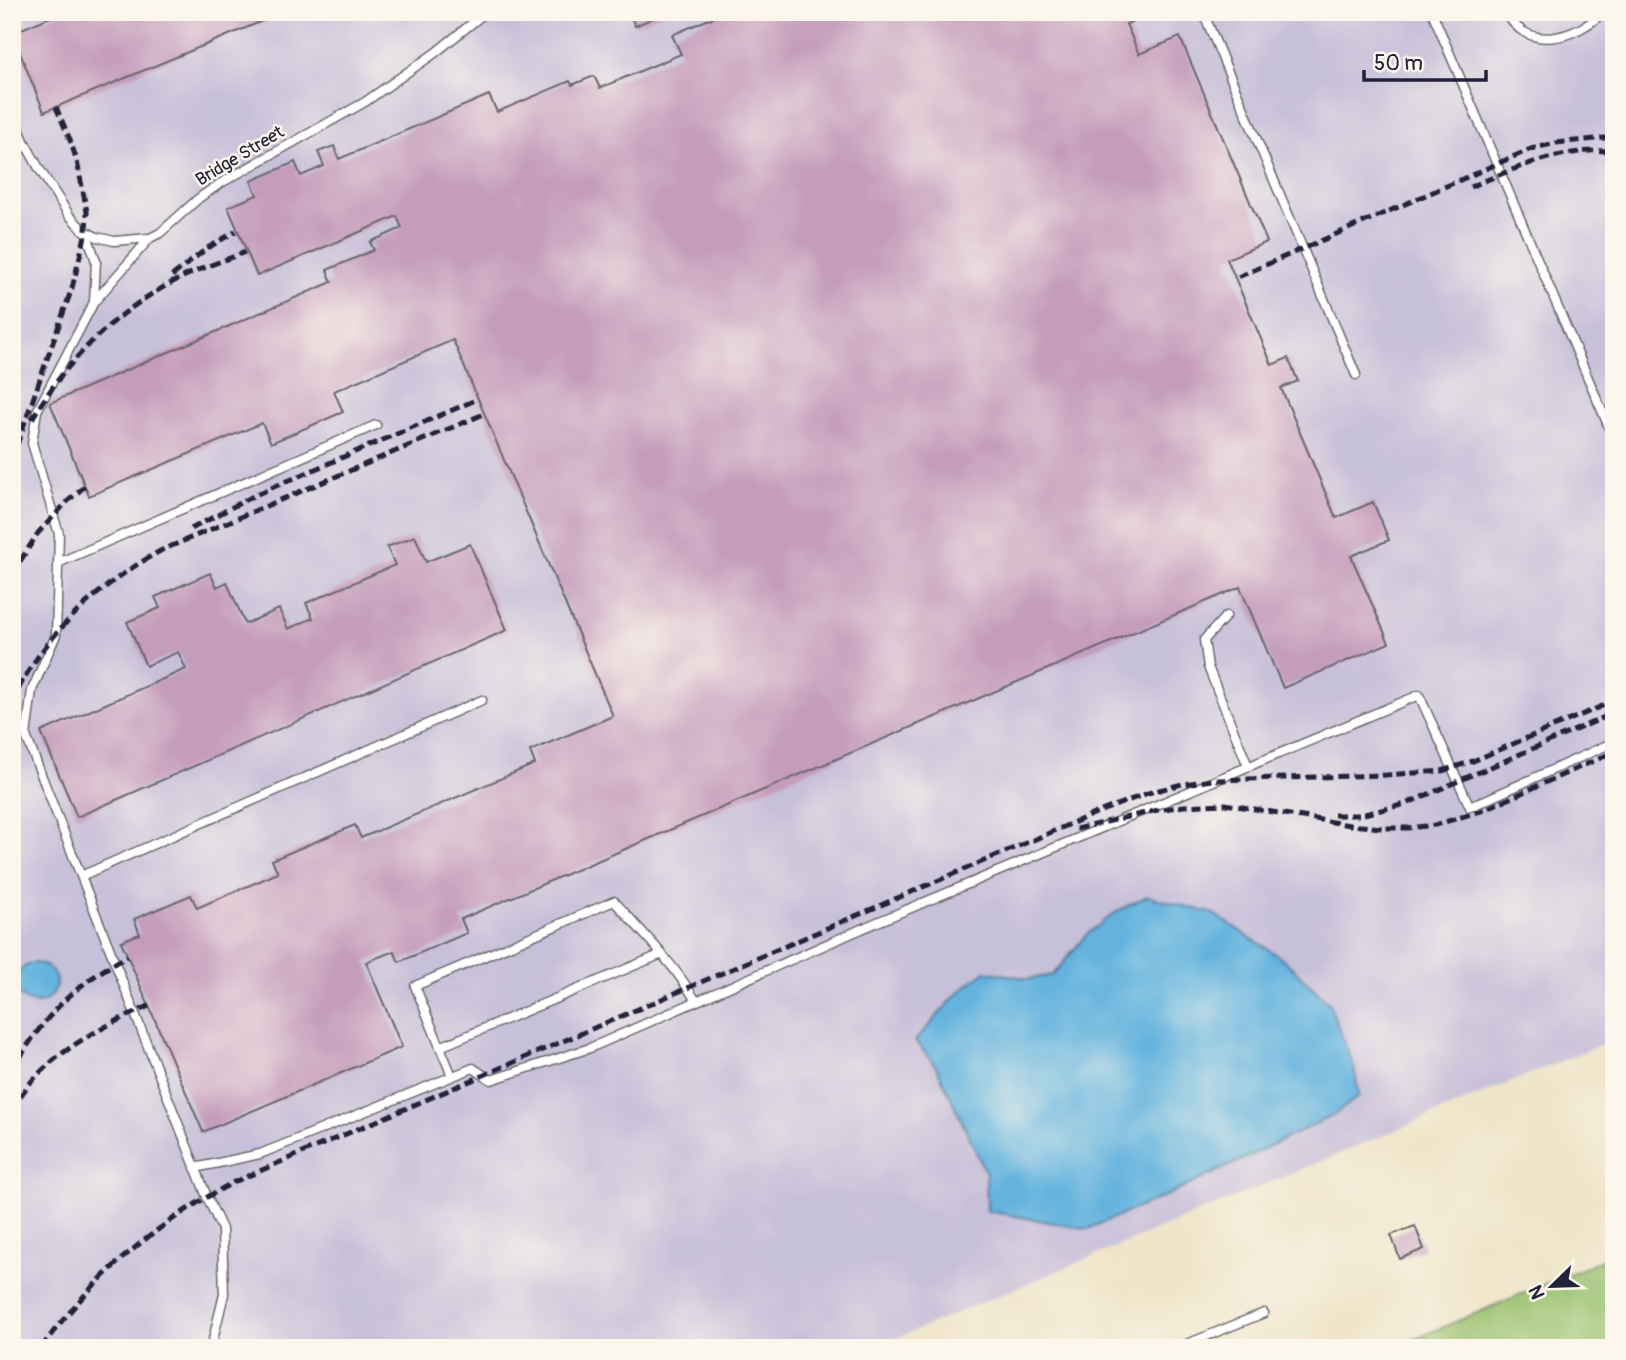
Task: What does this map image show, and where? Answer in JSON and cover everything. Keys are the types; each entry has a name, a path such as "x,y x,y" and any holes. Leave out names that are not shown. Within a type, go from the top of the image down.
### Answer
{"lane":[{"name":"Bridge Street","path":"94,302 150,239 199,198 365,102 435,53 486,12"},
{"path":"1203,12 1356,375"},
{"path":"1432,12 1614,439"},
{"path":"1506,12 1519,30 1541,39 1568,33 1586,25 1602,12"},
{"path":"12,113 40,170 69,215 86,232 114,241 150,239"},
{"path":"86,232 96,261 94,302 37,411 32,443 59,534 56,635 32,690 26,736 195,1168 222,1229 224,1294 211,1348"},
{"path":"58,563 376,425"},
{"path":"1226,616 1204,640 1208,667 1248,766"},
{"path":"195,1168 260,1154 473,1068 491,1080 590,1048 874,923 1419,695 1470,807 1614,742"},
{"path":"81,876 481,700"},
{"path":"452,1076 415,986 614,901 662,954 696,1002"},
{"path":"440,1047 662,954"},
{"path":"1177,1348 1264,1313"}],"shaded area":[{"path":"12,12 1614,12 1614,1039 873,1348 12,1348"}],"green space":[{"path":"1614,1255 1614,1348 1394,1348"}],"water":[{"path":"1147,896 1214,914 1283,959 1329,1003 1354,1067 1359,1096 1334,1115 1179,1190 1088,1229 987,1211 986,1173 936,1066 915,1041 958,993 985,971 1030,979 1053,975 1086,935 1119,910"},
{"path":"36,963 44,964 50,969 55,975 55,991 50,997 44,1002 36,1003 28,1002 22,997 17,991 16,983 17,975 22,969 28,964"}],"building":[{"path":"62,12 284,12 44,112 12,33"},
{"path":"629,12 667,12 635,26"},
{"path":"725,12 1141,12 1143,17 1126,24 1139,54 1180,37 1267,242 1227,259 1272,365 1288,358 1298,381 1281,388 1336,518 1373,502 1389,540 1351,556 1389,643 1283,688 1240,587 461,919 467,933 399,962 394,951 366,962 402,1047 203,1132 121,941 140,934 134,919 191,895 197,908 278,873 272,860 355,825 361,838 535,764 530,751 613,716 453,340 334,391 343,412 271,443 262,423 89,496 50,403 332,282 327,270 374,250 370,242 402,228 397,216 257,276 228,207 257,195 251,181 295,162 301,176 324,166 318,152 334,146 339,159 489,95 497,112 570,81 572,85 594,76 600,88 681,54 672,35"},
{"path":"415,536 426,562 470,544 507,630 77,817 41,732 186,669 178,652 146,666 127,622 160,608 155,597 210,573 217,587 227,582 245,624 279,609 288,629 313,618 306,603 395,565 387,547"},
{"path":"1415,1226 1424,1249 1400,1259 1391,1235"}],"railway":[{"path":"12,459 72,288 86,232 87,212 77,161 56,107"},
{"path":"1238,277 1531,149 1556,143 1614,137"},
{"path":"1470,187 1540,160 1575,153 1614,151"},
{"path":"172,276 206,249 236,231"},
{"path":"32,419 77,357 95,338 135,305 179,279 245,252"},
{"path":"191,529 255,495 478,399"},
{"path":"12,703 38,656 74,614 139,563 162,550 484,414"},
{"path":"12,574 38,533 85,486"},
{"path":"41,1348 82,1298 128,1254 178,1216 234,1182 1096,813 1148,793 1182,784 1214,780 1442,771 1473,761 1614,701"},
{"path":"1334,815 1360,815 1406,804 1614,713"},
{"path":"1076,829 1158,810 1225,804 1350,825 1382,828 1435,825 1481,811 1614,752"},
{"path":"12,1072 36,1033 59,1006 97,974 128,956"},
{"path":"12,1109 43,1069 71,1047 149,1006"}]}
